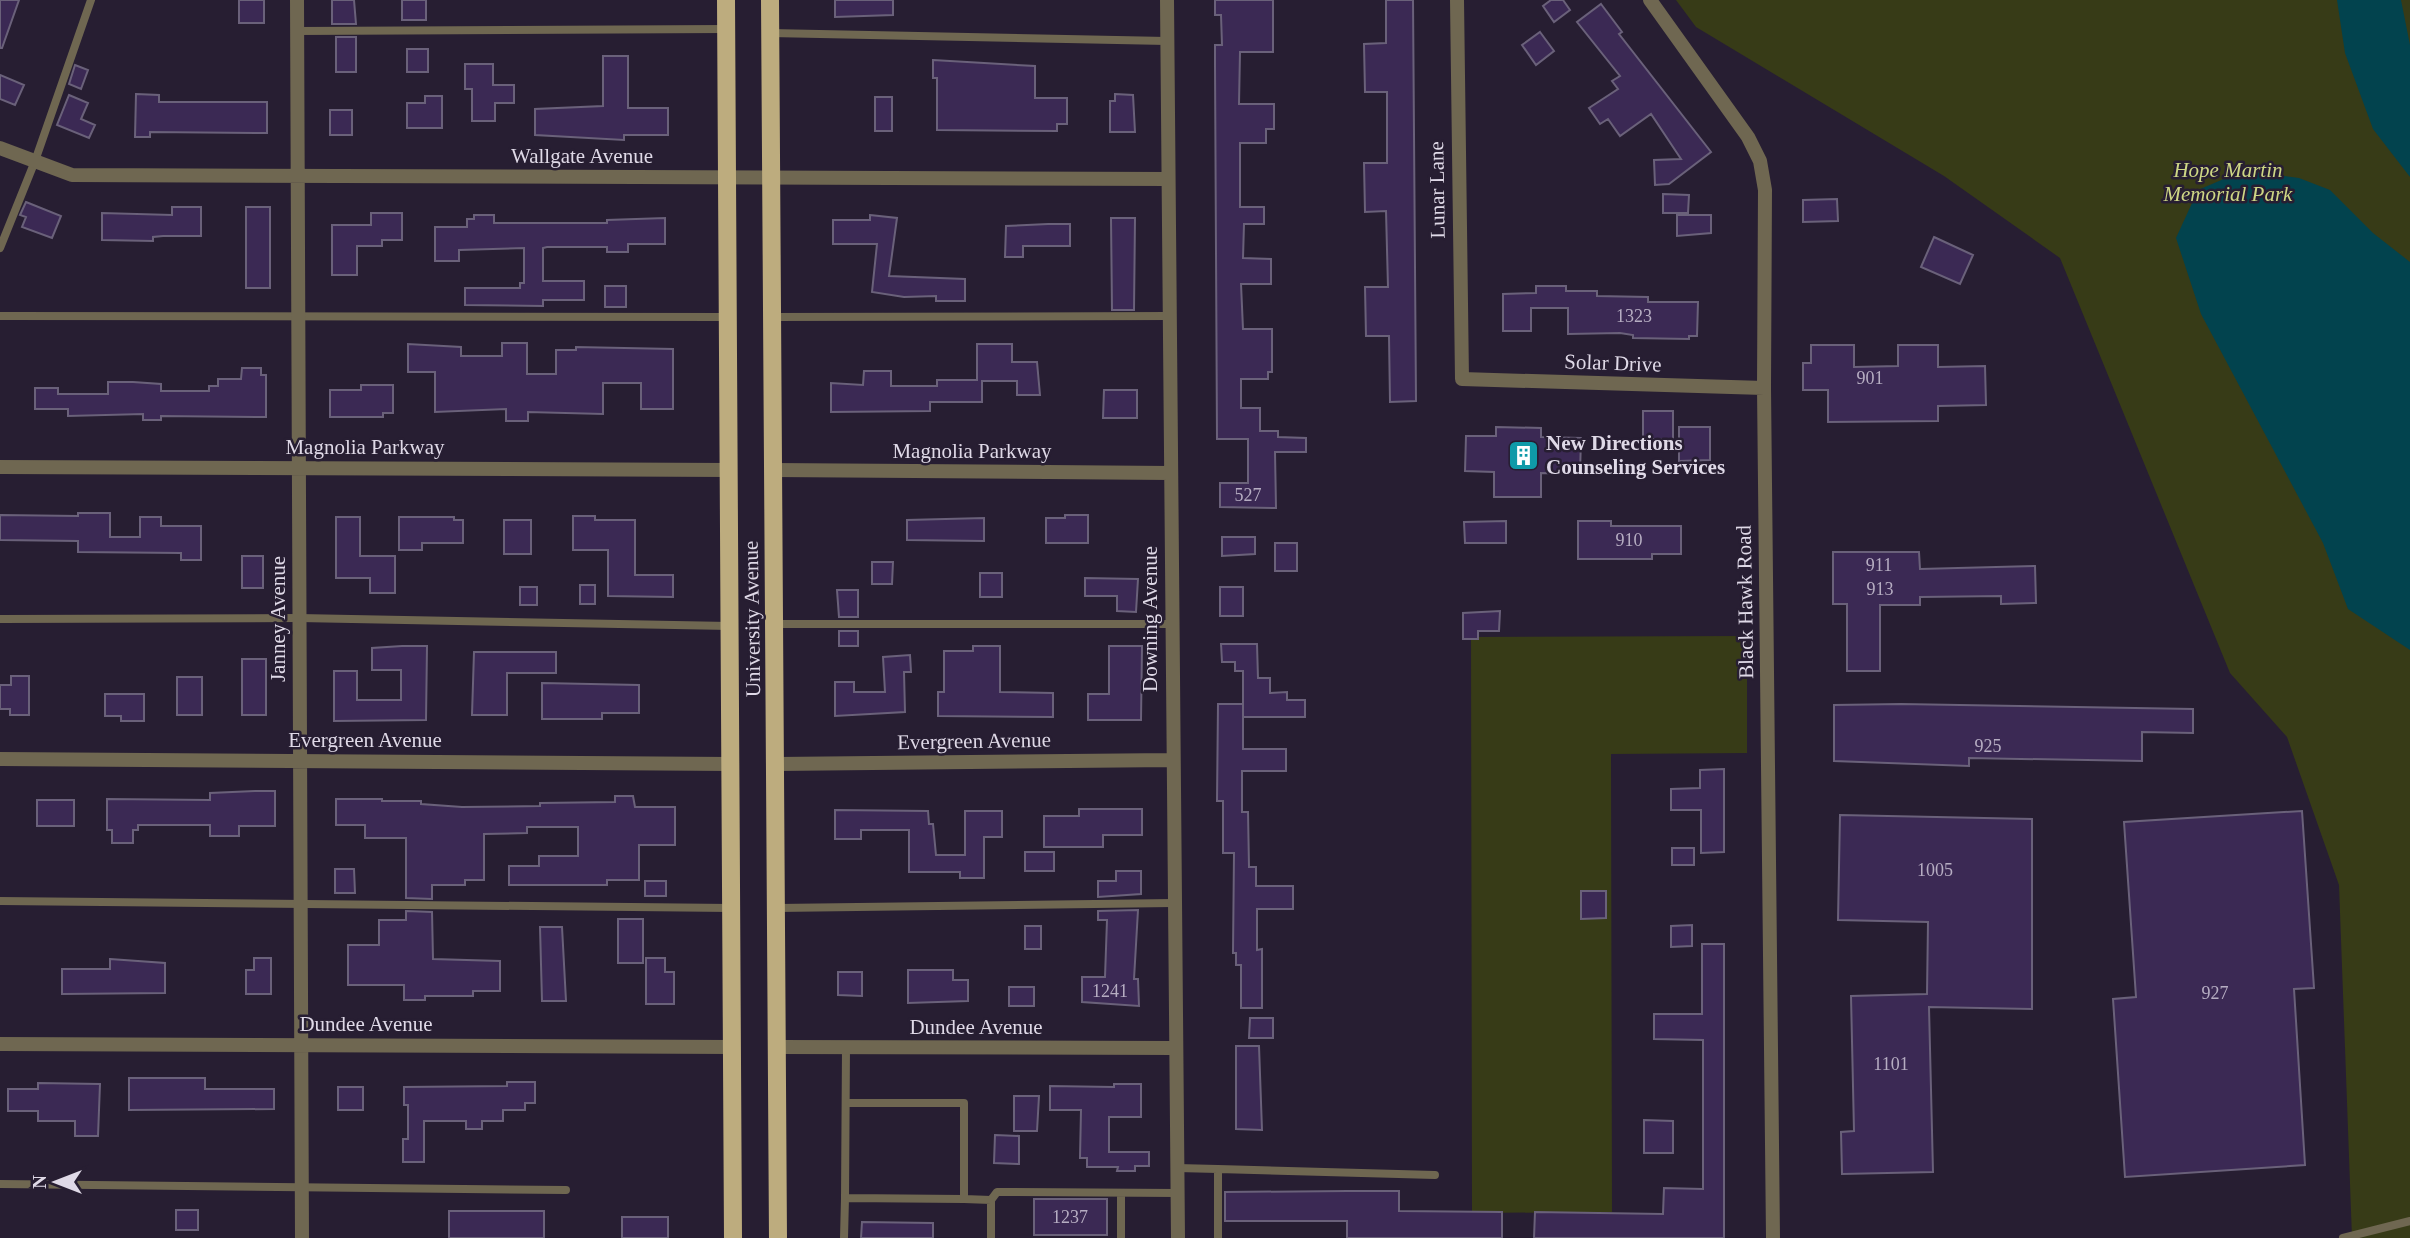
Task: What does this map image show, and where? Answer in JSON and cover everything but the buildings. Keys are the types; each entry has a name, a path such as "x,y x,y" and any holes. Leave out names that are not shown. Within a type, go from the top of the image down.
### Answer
{"main road":[{"name":"University Avenue","path":"726,0 733,1238"},
{"name":"University Avenue","path":"770,0 778,1238"}],"street":[{"name":"Janney Avenue","path":"297,0 302,1238"},
{"name":"Downing Avenue","path":"1167,0 1178,1238"},
{"name":"Lunar Lane","path":"1457,0 1462,379"},
{"name":"Black Hawk Road","path":"1650,0 1748,136 1760,161 1765,190 1764,388 1773,1238"},
{"name":"Wallgate Avenue","path":"0,148 72,175 1168,179"},
{"name":"Solar Drive","path":"1462,379 1764,388"},
{"name":"Magnolia Parkway","path":"0,467 729,470"},
{"name":"Magnolia Parkway","path":"773,470 1170,473"},
{"name":"Evergreen Avenue","path":"0,759 731,764"},
{"name":"Evergreen Avenue","path":"777,764 1172,760"},
{"name":"Dundee Avenue","path":"0,1044 732,1047"},
{"name":"Dundee Avenue","path":"776,1047 1175,1048"}],"lane":[{"path":"0,248 91,0"},
{"path":"297,31 726,29"},
{"path":"770,33 1167,41"},
{"path":"0,316 728,317"},
{"path":"771,317 1169,316"},
{"path":"0,619 299,618 730,626"},
{"path":"775,624 1171,624"},
{"path":"0,901 731,908"},
{"path":"777,908 1173,903"},
{"path":"844,1238 846,1047"},
{"path":"846,1103 964,1103 964,1199"},
{"path":"1177,1168 1435,1175"},
{"path":"1218,1169 1218,1238"},
{"path":"0,1184 566,1191"},
{"path":"991,1238 991,1200 997,1192 1177,1193"},
{"path":"1121,1193 1121,1238"},
{"path":"845,1198 991,1200"},
{"path":"2343,1238 2410,1221"}],"green space":[{"name":"Hope Martin Memorial Park","path":"1676,0 2410,0 2410,1238 2352,1238 2339,885 2287,737 2230,673 2060,258 1944,176 1696,27"},
{"path":"1747,636 1747,753 1611,754 1612,1212 1472,1213 1471,637"}],"shaded area":[{"path":"2337,0 2401,0 2410,45 2410,177 2373,129 2345,53"},
{"path":"2253,172 2299,178 2330,190 2373,233 2410,262 2410,650 2348,609 2323,543 2201,314 2176,238 2198,190 2226,178"}],"place":[{"name":"New Directions Counseling Services","path":"1523,455"}]}
